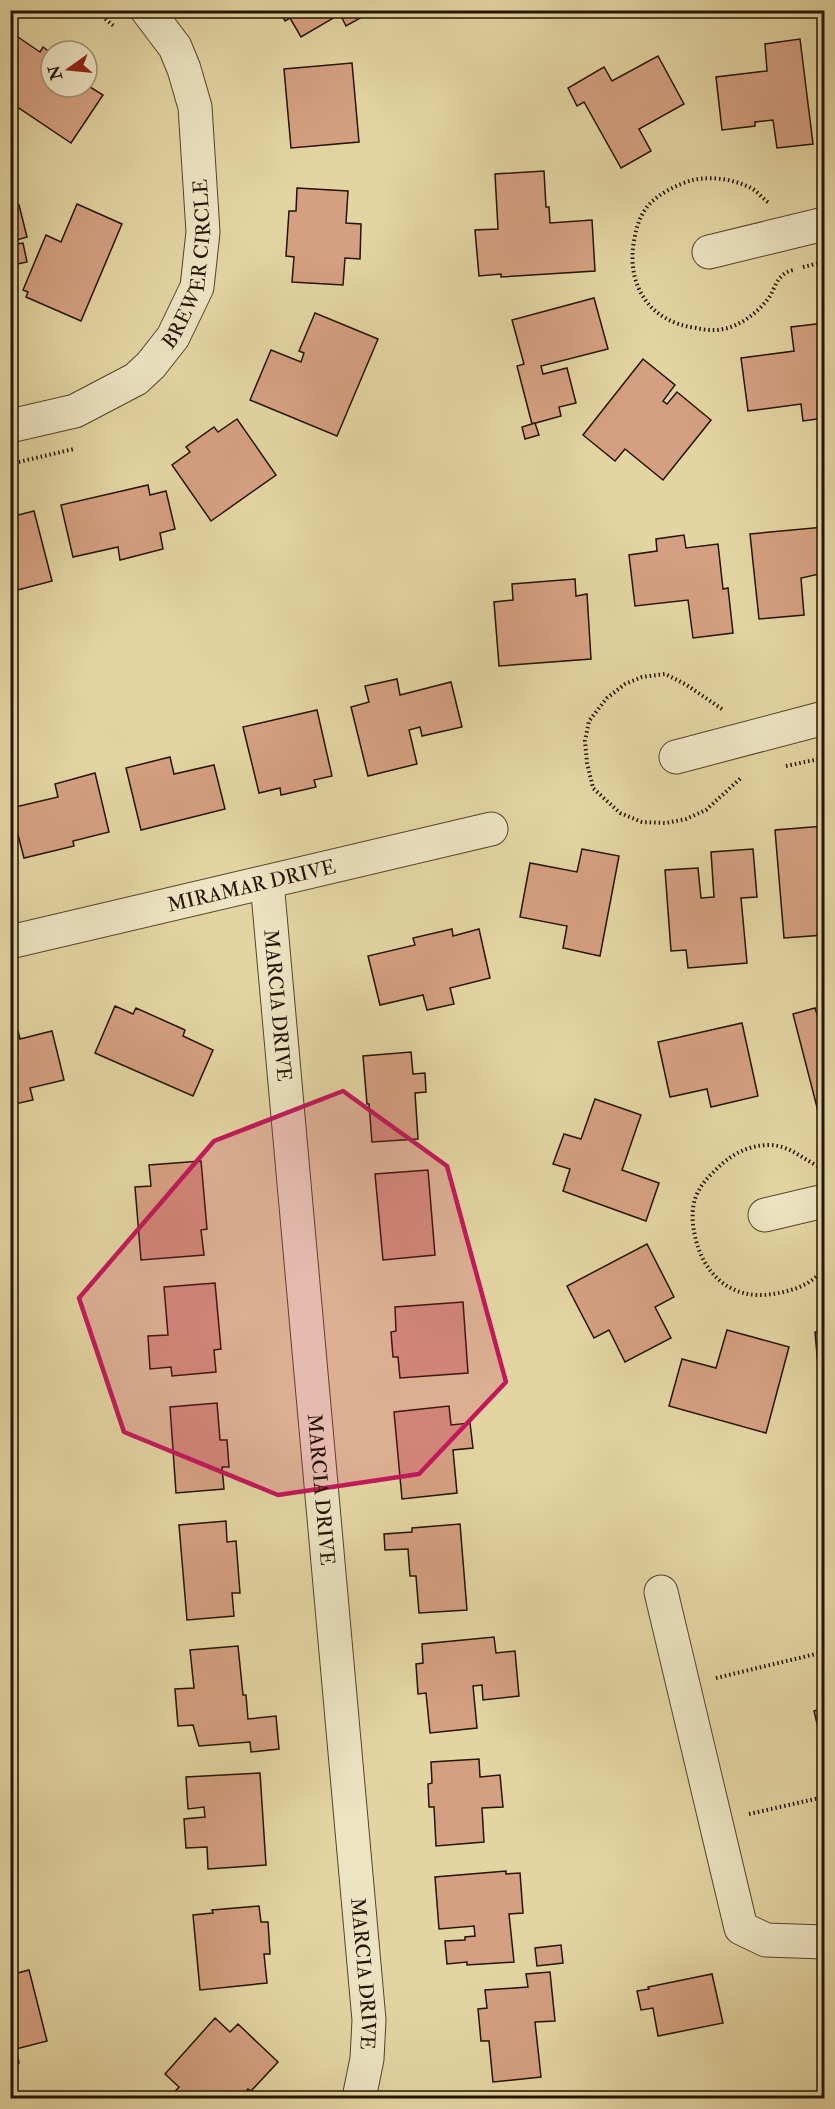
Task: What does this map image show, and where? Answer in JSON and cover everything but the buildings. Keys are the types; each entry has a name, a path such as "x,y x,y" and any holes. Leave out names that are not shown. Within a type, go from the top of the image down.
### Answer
{"street":[{"name":"BREWER CIRCLE","path":"10,426 75,411 136,379 151,365 173,337 197,287 203,232 195,107 175,47 147,10"},
{"path":"709,252 825,224"},
{"path":"676,757 825,718"},
{"name":"MIRAMAR DRIVE","path":"10,942 491,829"},
{"name":"MARCIA DRIVE","path":"267,882 369,2019 367,2059 359,2098"},
{"path":"765,1215 825,1201"},
{"path":"661,1592 741,1928 766,1940 825,1942"}],"path":[{"path":"95,10 117,28"},
{"path":"683,1686 825,1652"},
{"path":"716,1822 825,1797"}],"highlighted area":[{"path":"343,1091 447,1166 506,1382 419,1474 278,1495 124,1432 79,1298 214,1141"}]}
